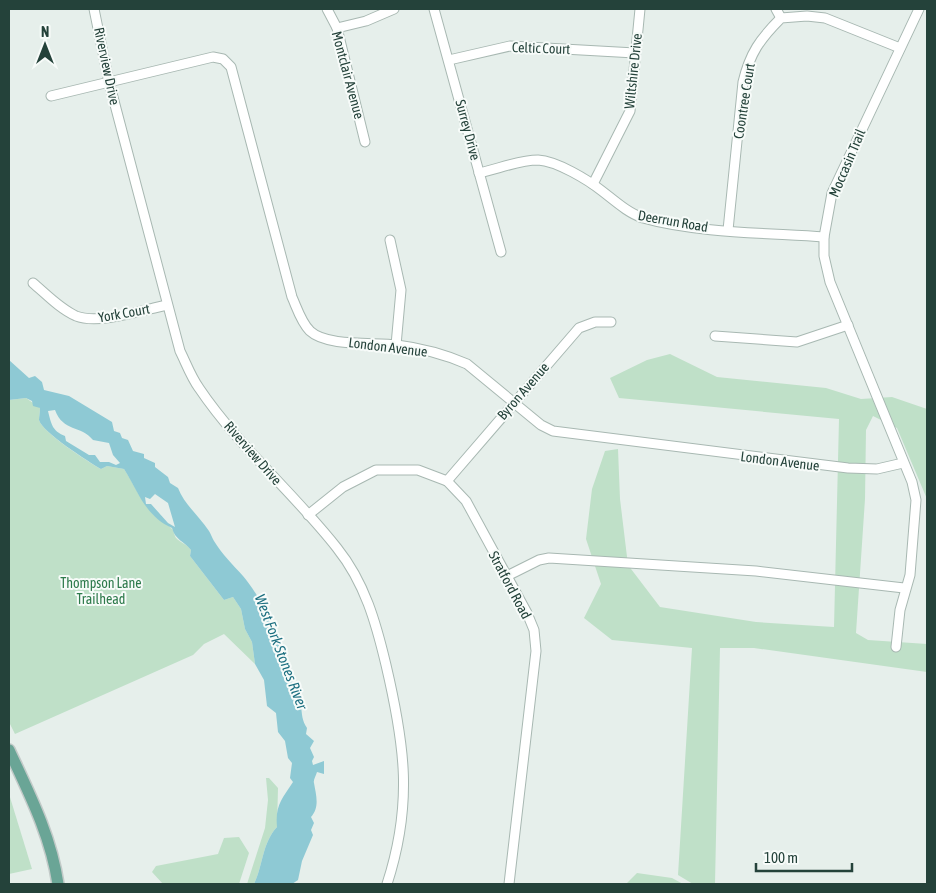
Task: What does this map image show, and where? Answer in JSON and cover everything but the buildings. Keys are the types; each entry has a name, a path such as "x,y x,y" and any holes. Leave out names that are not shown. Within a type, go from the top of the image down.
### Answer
{"main road":[{"path":"9,750 39,813 56,868 58,884"}],"street":[{"name":"Riverview Drive","path":"94,9 109,82 180,351 198,387 337,548 367,597 375,620 400,724 405,768 402,820 396,857 387,884"},
{"name":"Montclair Avenue","path":"327,9 337,28 365,142"},
{"path":"337,28 366,21 394,9"},
{"name":"Surrey Drive","path":"434,9 501,252"},
{"name":"Wiltshire Drive","path":"593,184 630,110 640,9"},
{"path":"776,9 781,18 806,16 825,18 900,48"},
{"name":"Moccasin Trail","path":"896,647 904,588 910,576 916,500 912,482 830,282 824,256 824,236 832,193 919,9"},
{"name":"Coontree Court","path":"728,230 748,60 762,37 781,18"},
{"name":"Celtic Court","path":"449,60 510,46 635,53"},
{"name":"London Avenue","path":"51,96 213,57 223,59 230,67 292,297 302,319 311,332 322,337 340,341 396,345 432,351 467,364 541,425 561,432 839,467 877,469 904,464"},
{"name":"Deerrun Road","path":"479,173 538,160 549,162 593,184 633,214 672,224 728,230 824,236"},
{"path":"390,240 401,290 396,345"},
{"name":"York Court","path":"33,283 60,306 77,316 97,320 167,305"},
{"name":"Byron Avenue","path":"447,481 512,402 579,328 595,322 610,322"},
{"path":"715,336 798,342 848,325"},
{"name":"Stratford Road","path":"308,515 343,488 376,470 418,470 447,481 466,501 505,576 527,613 534,630 536,651 509,884"},
{"path":"505,576 539,560 549,558 756,571 904,588"}],"green space":[{"path":"670,354 717,377 826,388 861,399 892,397 927,409 927,499 897,428 873,416 866,430 865,499 856,633 868,640 927,644 927,672 754,648 720,648 715,884 693,884 678,875 692,648 612,640 584,618 601,584 586,539 592,489 605,451 618,449 620,499 628,565 660,607 756,622 834,627 839,419 619,398 610,378 647,360"},
{"name":"Thompson Lane Trailhead","path":"26,398 40,408 39,420 42,425 66,446 101,469 107,466 124,469 148,509 172,529 176,538 191,550 190,556 224,600 233,597 241,609 245,629 252,642 255,664 224,634 204,644 193,655 15,734 9,722 9,400"},
{"path":"266,778 269,778 278,788 277,827 268,840 254,884 247,884 265,828 268,800"},
{"path":"9,794 32,869 9,874"},
{"path":"239,837 249,853 239,884 163,884 152,872 156,866 218,854 224,838"},
{"path":"637,873 672,878 683,884 626,884"}],"water":[{"path":"9,360 29,378 35,376 42,382 44,390 69,396 112,422 114,431 120,433 122,438 128,440 133,451 144,454 144,458 155,463 155,467 168,477 170,483 178,488 184,499 209,531 217,546 249,583 263,605 279,642 280,662 289,675 300,702 303,720 307,728 306,734 314,741 310,748 314,757 313,765 324,761 324,774 317,772 314,781 317,801 316,809 311,817 314,823 311,830 313,835 302,861 298,880 292,884 254,884 268,840 277,827 278,808 293,782 290,778 292,763 288,758 285,741 278,732 276,713 267,706 264,680 255,664 252,642 245,629 241,609 233,597 224,600 190,556 191,550 177,538 172,528 155,517 149,510 124,469 107,466 101,469 48,432 39,420 40,408 33,406 32,401 26,398 9,400","holes":["55,410 58,417 67,425 83,432 93,440 109,443 113,455 120,463 116,465 109,462 100,462 95,455 89,455 66,441 65,436 57,432 51,423 48,411","155,494 168,503 175,527 168,523 151,504 146,504 145,497 150,499"]}],"water label":[{"name":"West Fork Stones River","path":"281,652"}]}
